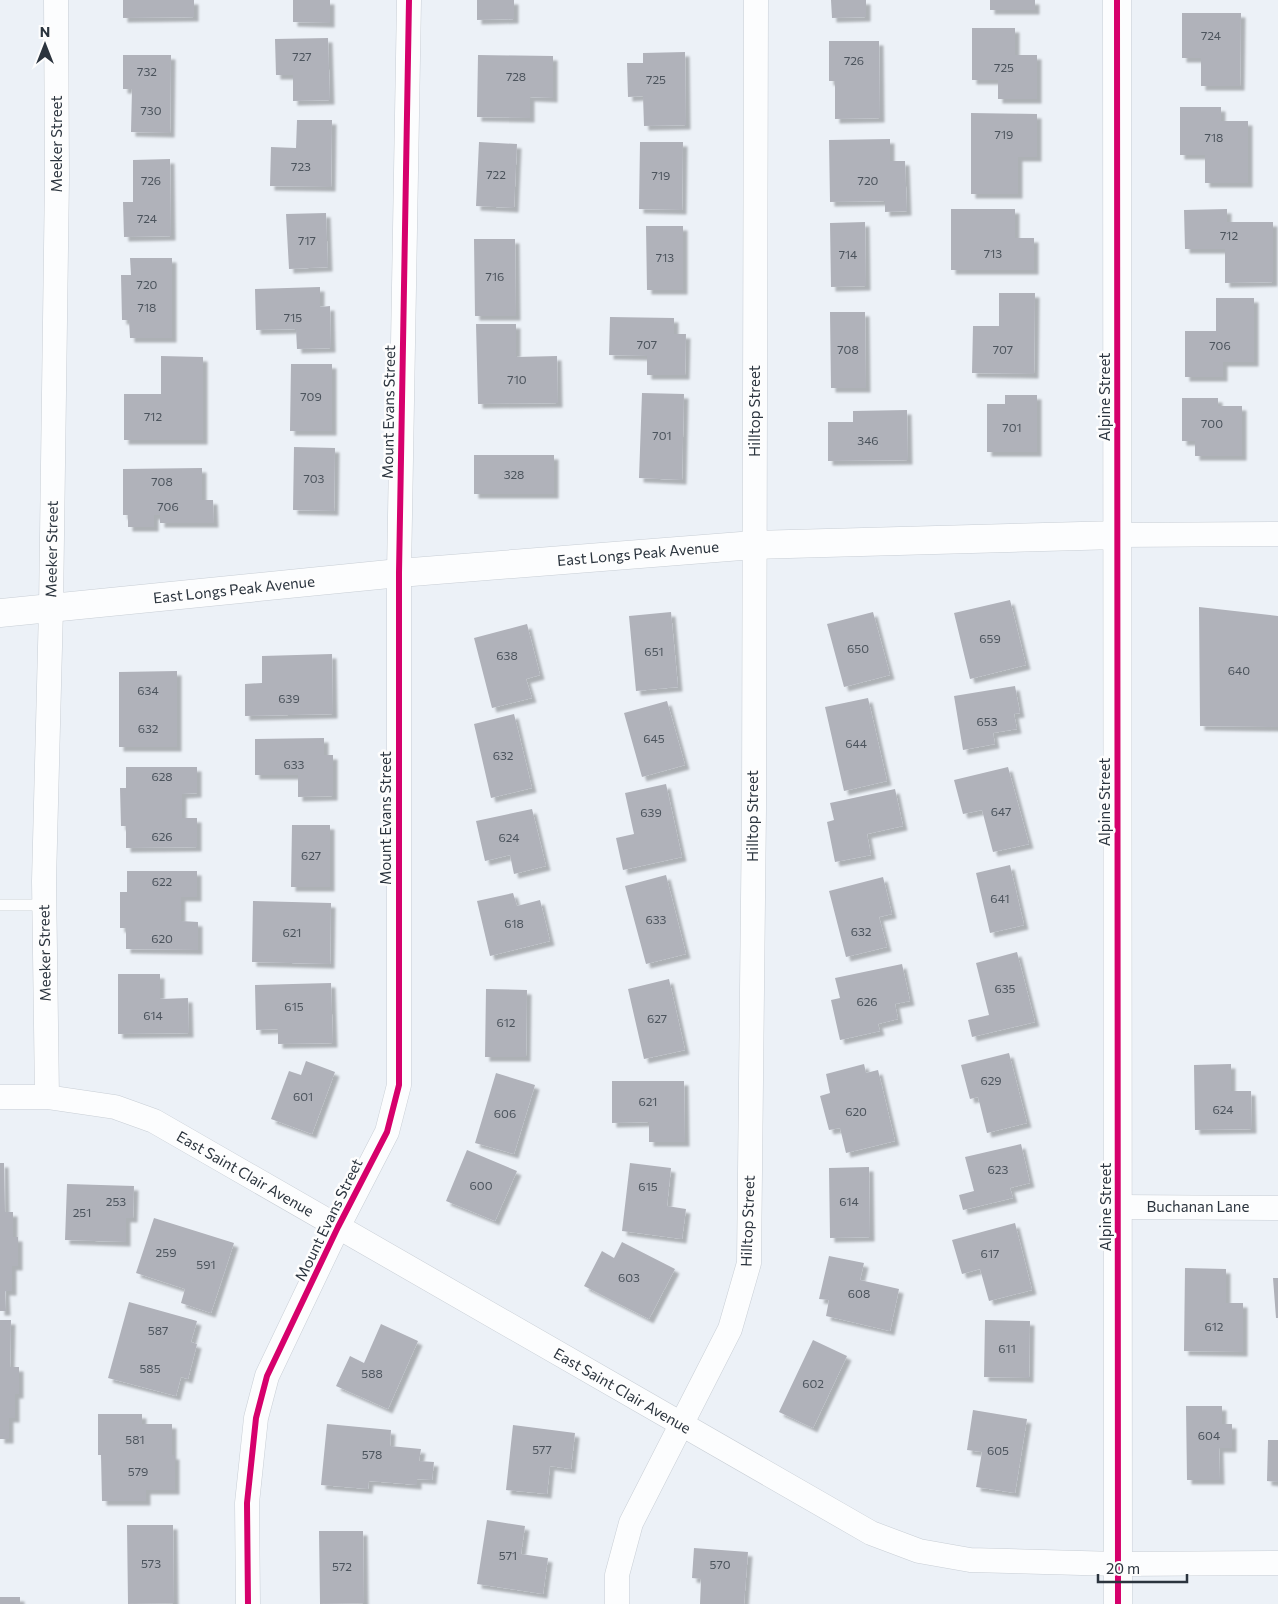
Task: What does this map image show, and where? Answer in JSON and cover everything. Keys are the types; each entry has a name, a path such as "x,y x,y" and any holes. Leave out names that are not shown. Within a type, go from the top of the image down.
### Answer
{"street":[{"name":"Meeker Street","path":"47,1097 45,905 58,177 56,0"},
{"name":"Mount Evans Street","path":"248,1604 247,1504 256,1418 267,1376 338,1227 387,1132 398,1085 399,573 409,0"},
{"name":"Hilltop Street","path":"617,1604 617,1575 631,1523 730,1329 749,1264 754,819 756,0"},
{"name":"Alpine Street","path":"1117,0 1118,1604"},
{"name":"East Longs Peak Avenue","path":"0,613 399,573 754,545 1118,535 1278,534"},
{"name":"East Saint Clair Avenue","path":"0,1097 47,1097 115,1107 154,1121 871,1533 919,1551 970,1560 1118,1564 1278,1563"},
{"name":"Buchanan Lane","path":"1118,1207 1278,1208"}],"lane":[{"path":"0,905 45,905"}],"building":[{"path":"123,0 194,0 194,17 123,18"},
{"path":"293,0 330,0 330,23 293,22"},
{"path":"477,0 514,0 514,19 477,20"},
{"path":"831,0 866,0 866,17 832,18"},
{"path":"990,0 1035,0 1035,10 990,10"},
{"path":"1182,13 1241,13 1240,86 1201,86 1201,58 1182,58"},
{"path":"972,28 1015,28 1015,55 1037,55 1037,99 998,99 998,80 972,80"},
{"path":"328,38 330,100 293,101 293,75 276,75 275,39"},
{"path":"829,41 879,41 880,118 835,119 835,81 829,81"},
{"path":"685,52 686,125 644,126 643,96 628,97 627,63 643,63 643,53"},
{"path":"123,55 171,55 170,133 131,132 132,89 123,89"},
{"path":"478,55 553,56 553,98 530,97 530,118 477,117"},
{"path":"1180,107 1221,107 1221,121 1248,121 1248,183 1205,183 1205,155 1180,155"},
{"path":"971,113 1037,114 1037,157 1018,157 1018,194 971,194"},
{"path":"297,120 332,120 331,187 270,186 271,147 296,148"},
{"path":"890,139 890,161 905,161 907,211 885,212 885,201 830,202 829,140"},
{"path":"479,142 517,144 514,208 476,206"},
{"path":"640,142 683,142 682,210 639,209"},
{"path":"170,159 171,236 124,237 123,202 133,202 133,160"},
{"path":"951,209 1015,209 1015,238 1034,238 1034,270 951,270"},
{"path":"1227,209 1227,222 1273,222 1273,282 1225,283 1225,249 1185,249 1184,210"},
{"path":"326,213 328,267 289,269 286,214"},
{"path":"865,222 866,286 831,287 830,223"},
{"path":"646,226 683,226 683,290 647,290"},
{"path":"474,239 515,239 516,316 475,316"},
{"path":"130,258 172,258 172,338 130,338 129,320 122,320 121,275 131,275"},
{"path":"320,287 320,307 330,306 331,348 297,349 296,329 256,330 255,289"},
{"path":"999,293 1035,293 1034,374 972,373 973,326 999,326"},
{"path":"1216,298 1254,298 1254,362 1223,362 1223,377 1185,377 1185,331 1216,331"},
{"path":"830,312 865,312 866,388 831,388"},
{"path":"610,317 674,318 674,334 686,334 685,375 647,375 647,356 609,355"},
{"path":"476,324 516,324 516,357 557,356 558,403 478,404"},
{"path":"161,356 203,357 203,440 124,440 124,394 161,394"},
{"path":"291,364 332,364 332,431 290,431"},
{"path":"642,393 684,394 682,480 639,478"},
{"path":"1005,395 1037,395 1037,452 987,452 987,404 1005,404"},
{"path":"1182,398 1218,398 1218,406 1242,406 1242,456 1195,456 1195,441 1182,441"},
{"path":"907,410 908,460 828,461 828,422 853,422 853,411"},
{"path":"294,447 335,448 334,511 293,510"},
{"path":"474,455 554,455 554,494 474,494"},
{"path":"202,468 202,500 213,500 214,523 160,523 160,515 154,515 154,527 128,527 128,515 123,515 123,469"},
{"path":"1010,600 1026,665 970,679 954,613"},
{"path":"1199,607 1278,616 1278,727 1200,726"},
{"path":"671,612 678,687 636,691 629,616"},
{"path":"873,612 890,675 844,687 827,624"},
{"path":"527,624 540,675 526,679 532,698 492,708 474,638"},
{"path":"332,654 333,714 245,716 245,684 262,683 262,656"},
{"path":"177,671 177,747 119,747 119,672"},
{"path":"1015,686 1020,713 1014,714 1017,729 993,733 995,744 963,750 954,696"},
{"path":"868,698 887,781 844,791 825,707"},
{"path":"667,701 685,765 642,777 624,713"},
{"path":"514,714 532,788 491,798 474,724"},
{"path":"324,738 324,755 333,755 333,796 298,797 298,775 255,775 255,739"},
{"path":"126,767 197,767 197,793 182,794 182,818 197,818 197,847 126,848 126,826 121,826 120,788 126,788"},
{"path":"1008,767 1029,844 993,852 982,810 963,814 954,780"},
{"path":"666,784 682,857 623,870 616,838 634,834 625,793"},
{"path":"895,789 903,826 867,834 871,855 835,862 827,822 834,820 830,803"},
{"path":"532,809 546,866 514,874 510,855 485,861 476,821"},
{"path":"292,825 330,825 330,887 291,887"},
{"path":"1010,865 1024,925 990,933 976,873"},
{"path":"127,871 197,871 197,897 181,897 181,921 198,922 198,950 126,949 126,928 120,928 120,892 127,892"},
{"path":"666,875 686,954 646,964 625,886"},
{"path":"883,877 892,914 879,917 887,947 846,957 829,891"},
{"path":"513,893 517,906 540,900 550,941 490,956 477,901"},
{"path":"253,901 331,903 330,964 252,962"},
{"path":"1017,952 1035,1022 972,1037 968,1020 989,1015 976,963"},
{"path":"902,964 910,1001 895,1004 898,1019 878,1024 880,1031 840,1040 831,1000 840,998 835,978"},
{"path":"118,974 160,974 160,999 188,998 189,1033 118,1034"},
{"path":"669,979 685,1050 644,1059 628,989"},
{"path":"331,983 333,1043 278,1044 278,1029 256,1030 255,985"},
{"path":"486,989 527,990 526,1057 485,1057"},
{"path":"1009,1053 1027,1123 987,1133 978,1097 970,1099 961,1065"},
{"path":"306,1061 335,1072 312,1134 271,1119 289,1071 301,1075"},
{"path":"864,1064 866,1073 878,1070 895,1141 846,1153 840,1128 829,1130 820,1096 830,1093 826,1074"},
{"path":"1231,1064 1231,1091 1251,1091 1252,1129 1195,1130 1194,1065"},
{"path":"496,1073 535,1085 514,1154 475,1143"},
{"path":"612,1081 684,1081 685,1142 649,1142 649,1122 612,1123"},
{"path":"1021,1144 1030,1183 1010,1188 1013,1198 963,1210 959,1195 974,1191 965,1157"},
{"path":"467,1150 517,1171 495,1221 446,1201"},
{"path":"0,1163 4,1163 5,1212 13,1212 13,1237 18,1237 18,1266 12,1266 12,1291 5,1291 6,1311 0,1311"},
{"path":"630,1163 671,1168 667,1206 686,1209 682,1239 622,1231"},
{"path":"869,1167 870,1237 830,1238 829,1168"},
{"path":"67,1184 134,1186 133,1218 126,1218 126,1242 65,1240"},
{"path":"154,1218 234,1243 211,1313 181,1303 185,1289 136,1273"},
{"path":"1015,1223 1032,1290 989,1301 980,1269 962,1274 952,1240"},
{"path":"622,1242 675,1269 649,1319 584,1286 602,1251 614,1258"},
{"path":"829,1256 864,1263 860,1280 899,1289 890,1331 826,1316 829,1300 819,1299"},
{"path":"1185,1268 1226,1269 1226,1303 1243,1303 1243,1352 1184,1351"},
{"path":"1273,1278 1278,1278 1278,1318 1276,1318"},
{"path":"129,1302 197,1321 191,1342 197,1344 188,1379 181,1377 176,1396 108,1378"},
{"path":"0,1320 11,1320 10,1367 19,1367 19,1394 15,1394 15,1418 9,1418 9,1439 0,1439"},
{"path":"985,1320 1030,1321 1029,1378 984,1377"},
{"path":"381,1324 418,1341 388,1409 336,1386 350,1356 364,1363"},
{"path":"813,1340 847,1356 813,1428 779,1412"},
{"path":"1186,1406 1222,1406 1222,1424 1232,1424 1232,1448 1219,1448 1220,1480 1187,1480"},
{"path":"973,1410 1027,1419 1015,1493 976,1487 982,1452 967,1450"},
{"path":"98,1414 142,1414 142,1424 172,1424 172,1455 175,1455 175,1490 146,1490 146,1501 102,1501 101,1455 98,1455"},
{"path":"327,1424 391,1430 390,1446 421,1449 419,1461 434,1462 432,1480 417,1479 417,1485 369,1481 368,1489 321,1485"},
{"path":"513,1425 575,1433 571,1469 550,1466 547,1494 506,1490"},
{"path":"1268,1440 1278,1440 1278,1482 1267,1481"},
{"path":"487,1520 525,1526 521,1554 548,1558 543,1594 477,1584"},
{"path":"127,1525 173,1525 174,1603 128,1604"},
{"path":"319,1531 363,1531 364,1603 320,1604"},
{"path":"694,1548 748,1552 744,1604 700,1604 701,1579 692,1578"},
{"path":"0,1597 20,1597 20,1604 0,1604"}],"cycle path":[{"path":"248,1604 247,1503 256,1418 267,1376 338,1227 387,1132 399,1085 399,573 409,0"},
{"path":"1117,0 1118,1604"}]}
